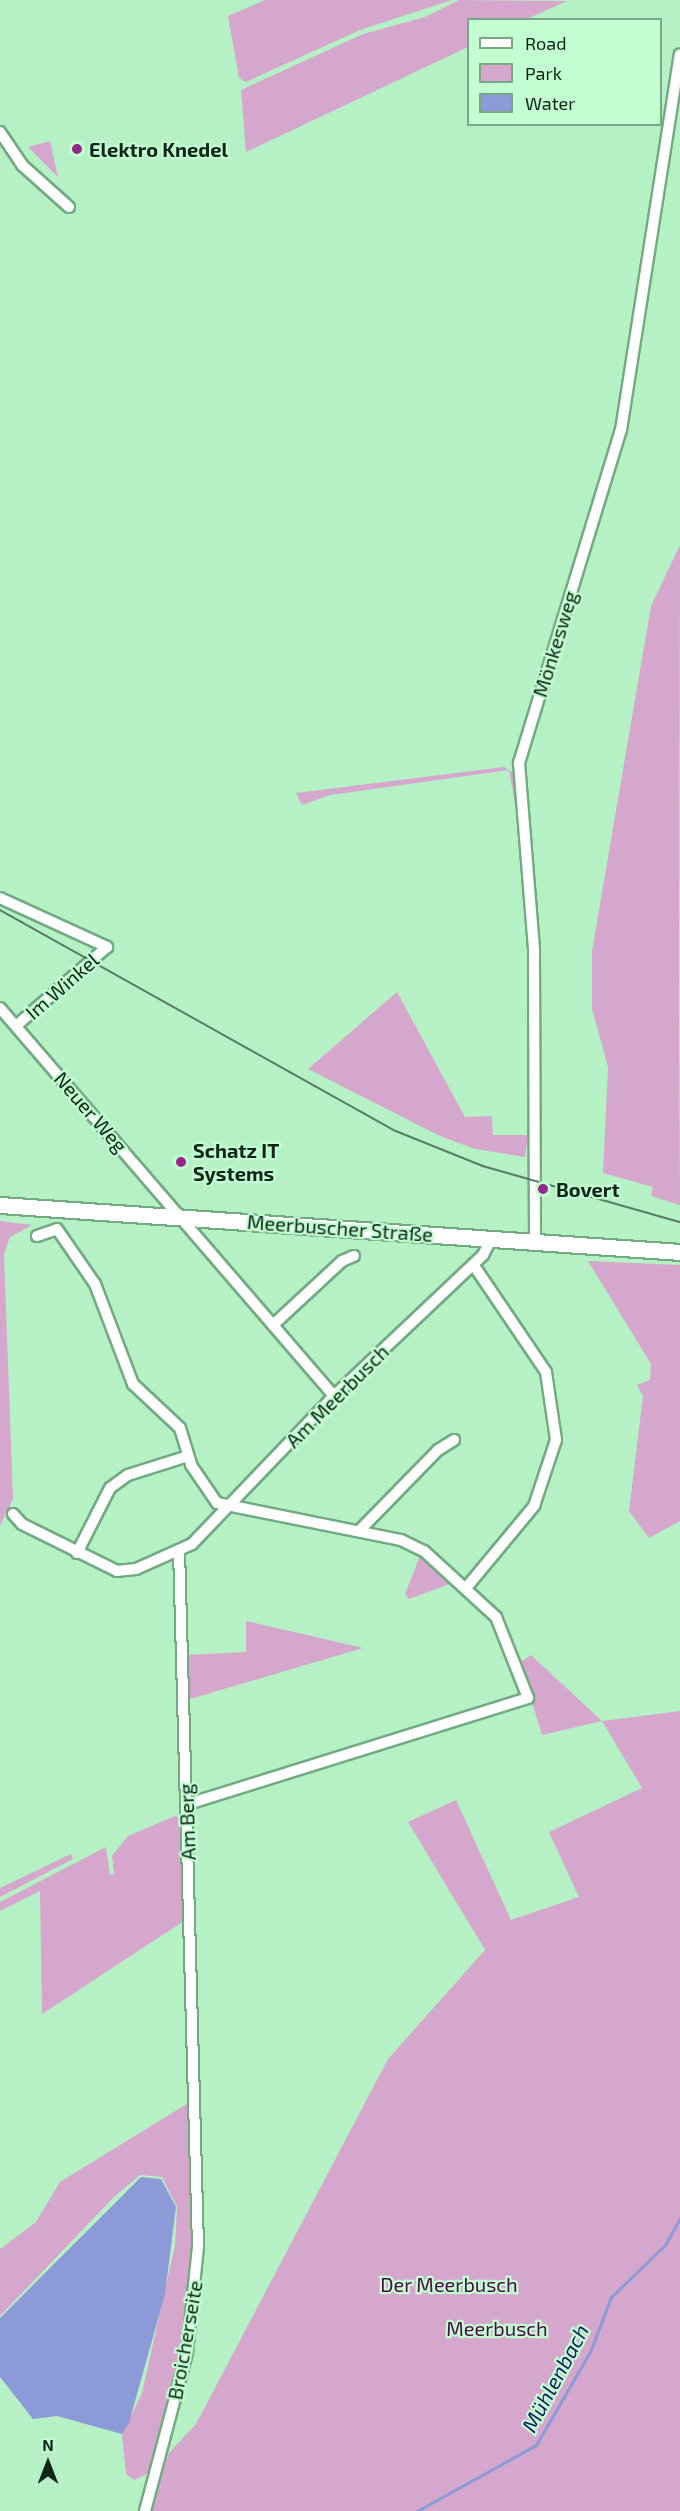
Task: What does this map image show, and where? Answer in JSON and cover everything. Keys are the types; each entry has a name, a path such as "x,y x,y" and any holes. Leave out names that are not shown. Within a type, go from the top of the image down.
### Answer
{"main road":[{"name":"Meerbuscher Straße","path":"0,1205 680,1252"}],"street":[{"name":"Mönkesweg","path":"535,1242 534,949 519,763 621,430 680,55"},
{"path":"0,132 22,165 69,207"},
{"name":"Im Winkel","path":"0,898 106,947 16,1025"},
{"name":"Neuer Weg","path":"0,1008 334,1396"},
{"path":"37,1236 57,1229 95,1284 133,1384 172,1417 188,1456 217,1503 359,1531 424,1551 496,1617 528,1698 187,1804"},
{"name":"Am Meerbusch","path":"13,1514 77,1553 124,1572 179,1550 229,1506 334,1396 473,1264 490,1239"},
{"path":"273,1325 342,1261 354,1257"},
{"path":"466,1588 534,1506 556,1440 546,1372 473,1264"},
{"path":"359,1531 438,1450 454,1440"},
{"path":"77,1553 110,1488 128,1475 188,1456"},
{"name":"Am Berg","path":"179,1550 196,2094"},
{"name":"Broicherseite","path":"145,2511 195,2307 196,2094"}],"green space":[{"path":"265,0 452,0 360,30 246,82 239,78 228,16"},
{"path":"459,0 567,1 529,18 467,18 467,47 246,152 241,90 363,34 425,17"},
{"path":"50,141 58,177 28,147"},
{"path":"680,545 680,1205 651,1196 653,1187 603,1173 608,1067 592,1009 592,951 651,606"},
{"path":"504,767 509,770 330,795 302,805 296,793"},
{"path":"509,770 517,775 526,867"},
{"path":"397,992 465,1117 492,1116 493,1135 527,1135 531,1116 525,1157 475,1149 440,1136 308,1069"},
{"path":"0,1221 32,1225 10,1237 4,1254 13,1499 0,1526"},
{"path":"588,1261 680,1265 680,1521 649,1538 629,1511 643,1396 637,1385 650,1380 651,1364"},
{"path":"420,1556 455,1582 409,1599 405,1594"},
{"path":"246,1621 363,1648 187,1700 185,1655 246,1652"},
{"path":"531,1655 602,1721 542,1735 520,1662"},
{"name":"Meerbusch","path":"680,1711 680,2511 148,2511 169,2453 196,2424 388,2059 485,1950 408,1822 456,1800 511,1920 579,1897 549,1832 642,1788 602,1721"},
{"path":"175,1816 183,1820 187,1919 42,2014 40,1891 0,1911 0,1902 106,1847 110,1875 114,1874 112,1856 128,1836"},
{"path":"71,1854 73,1859 0,1897 0,1888"},
{"path":"190,2102 195,2248 182,2353 151,2472 134,2480 126,2474 122,2435 142,2393 175,2245 177,2207 162,2177 140,2175 114,2197 0,2316 0,2249 36,2222 60,2182"}],"water":[{"path":"141,2177 161,2179 176,2207 165,2294 129,2423 122,2434 57,2416 33,2419 0,2377 0,2318"}],"waterway":[{"name":"Mühlenbach","path":"417,2511 536,2445 590,2352 611,2297 665,2245 680,2218"}],"tram line":[{"path":"0,910 396,1131 483,1166 680,1222"}],"place":[{"name":"Elektro Knedel","path":"77,149"},
{"name":"Schatz IT Systems","path":"181,1162"},
{"name":"Bovert","path":"543,1189"}],"park label":[{"name":"Der Meerbusch","path":"449,2284"}]}
